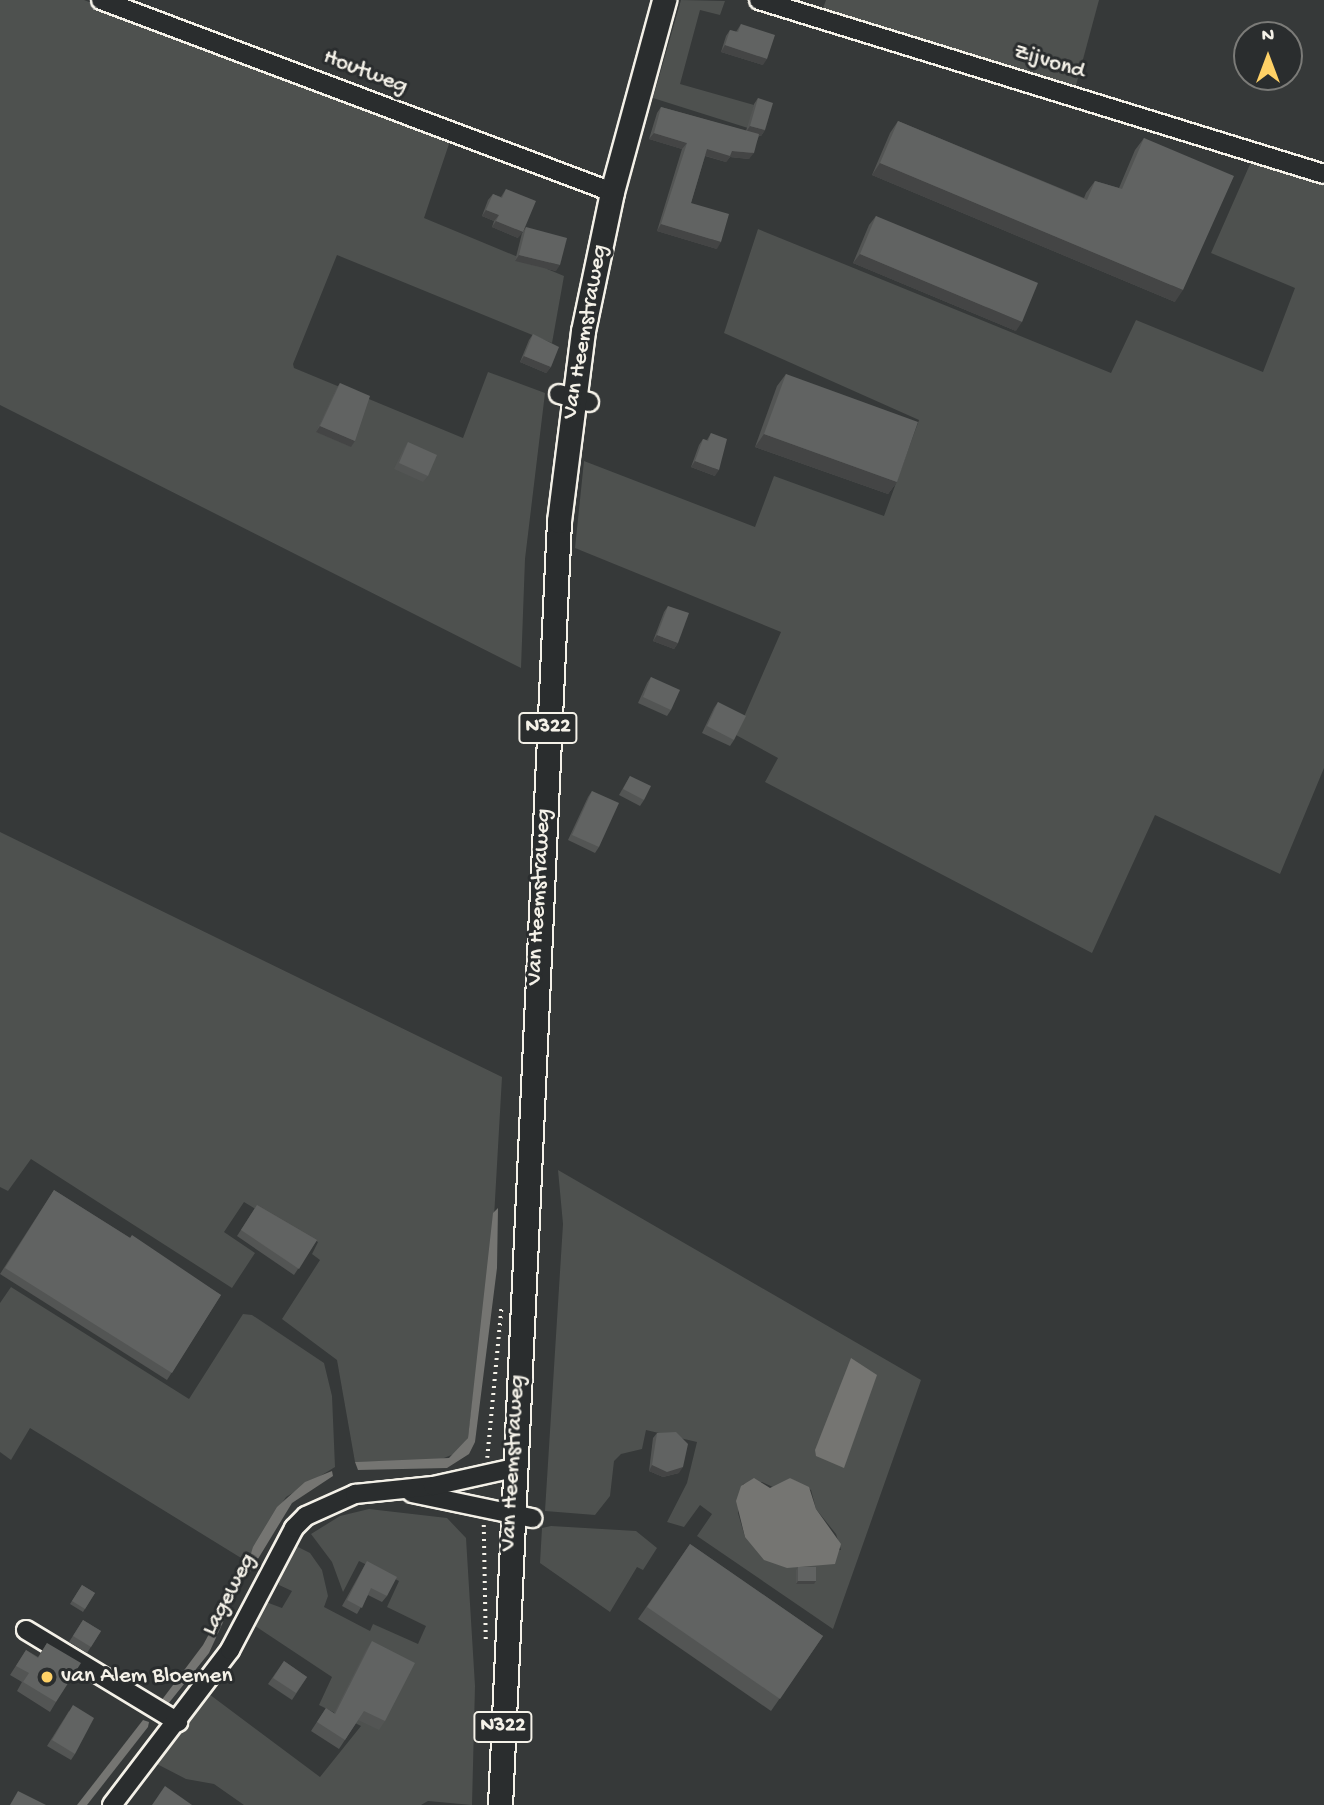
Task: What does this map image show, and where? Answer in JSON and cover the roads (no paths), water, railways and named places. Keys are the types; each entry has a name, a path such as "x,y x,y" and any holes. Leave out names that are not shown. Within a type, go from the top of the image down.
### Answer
{"main road":[{"name":"Van Heemstraweg","path":"500,1805 522,1516 514,1468 554,615 574,398 611,192 664,0"}],"street":[{"name":"Houtweg","path":"101,0 611,192"},
{"name":"Zijvond","path":"759,0 1324,174"},
{"name":"Lageweg","path":"112,1805 178,1722 230,1650 294,1528 328,1502 355,1493 433,1486 514,1468"},
{"name":"Lageweg","path":"395,1489 522,1516"},
{"path":"26,1630 178,1722"}],"place":[{"name":"van Alem Bloemen","path":"47,1677"}]}
